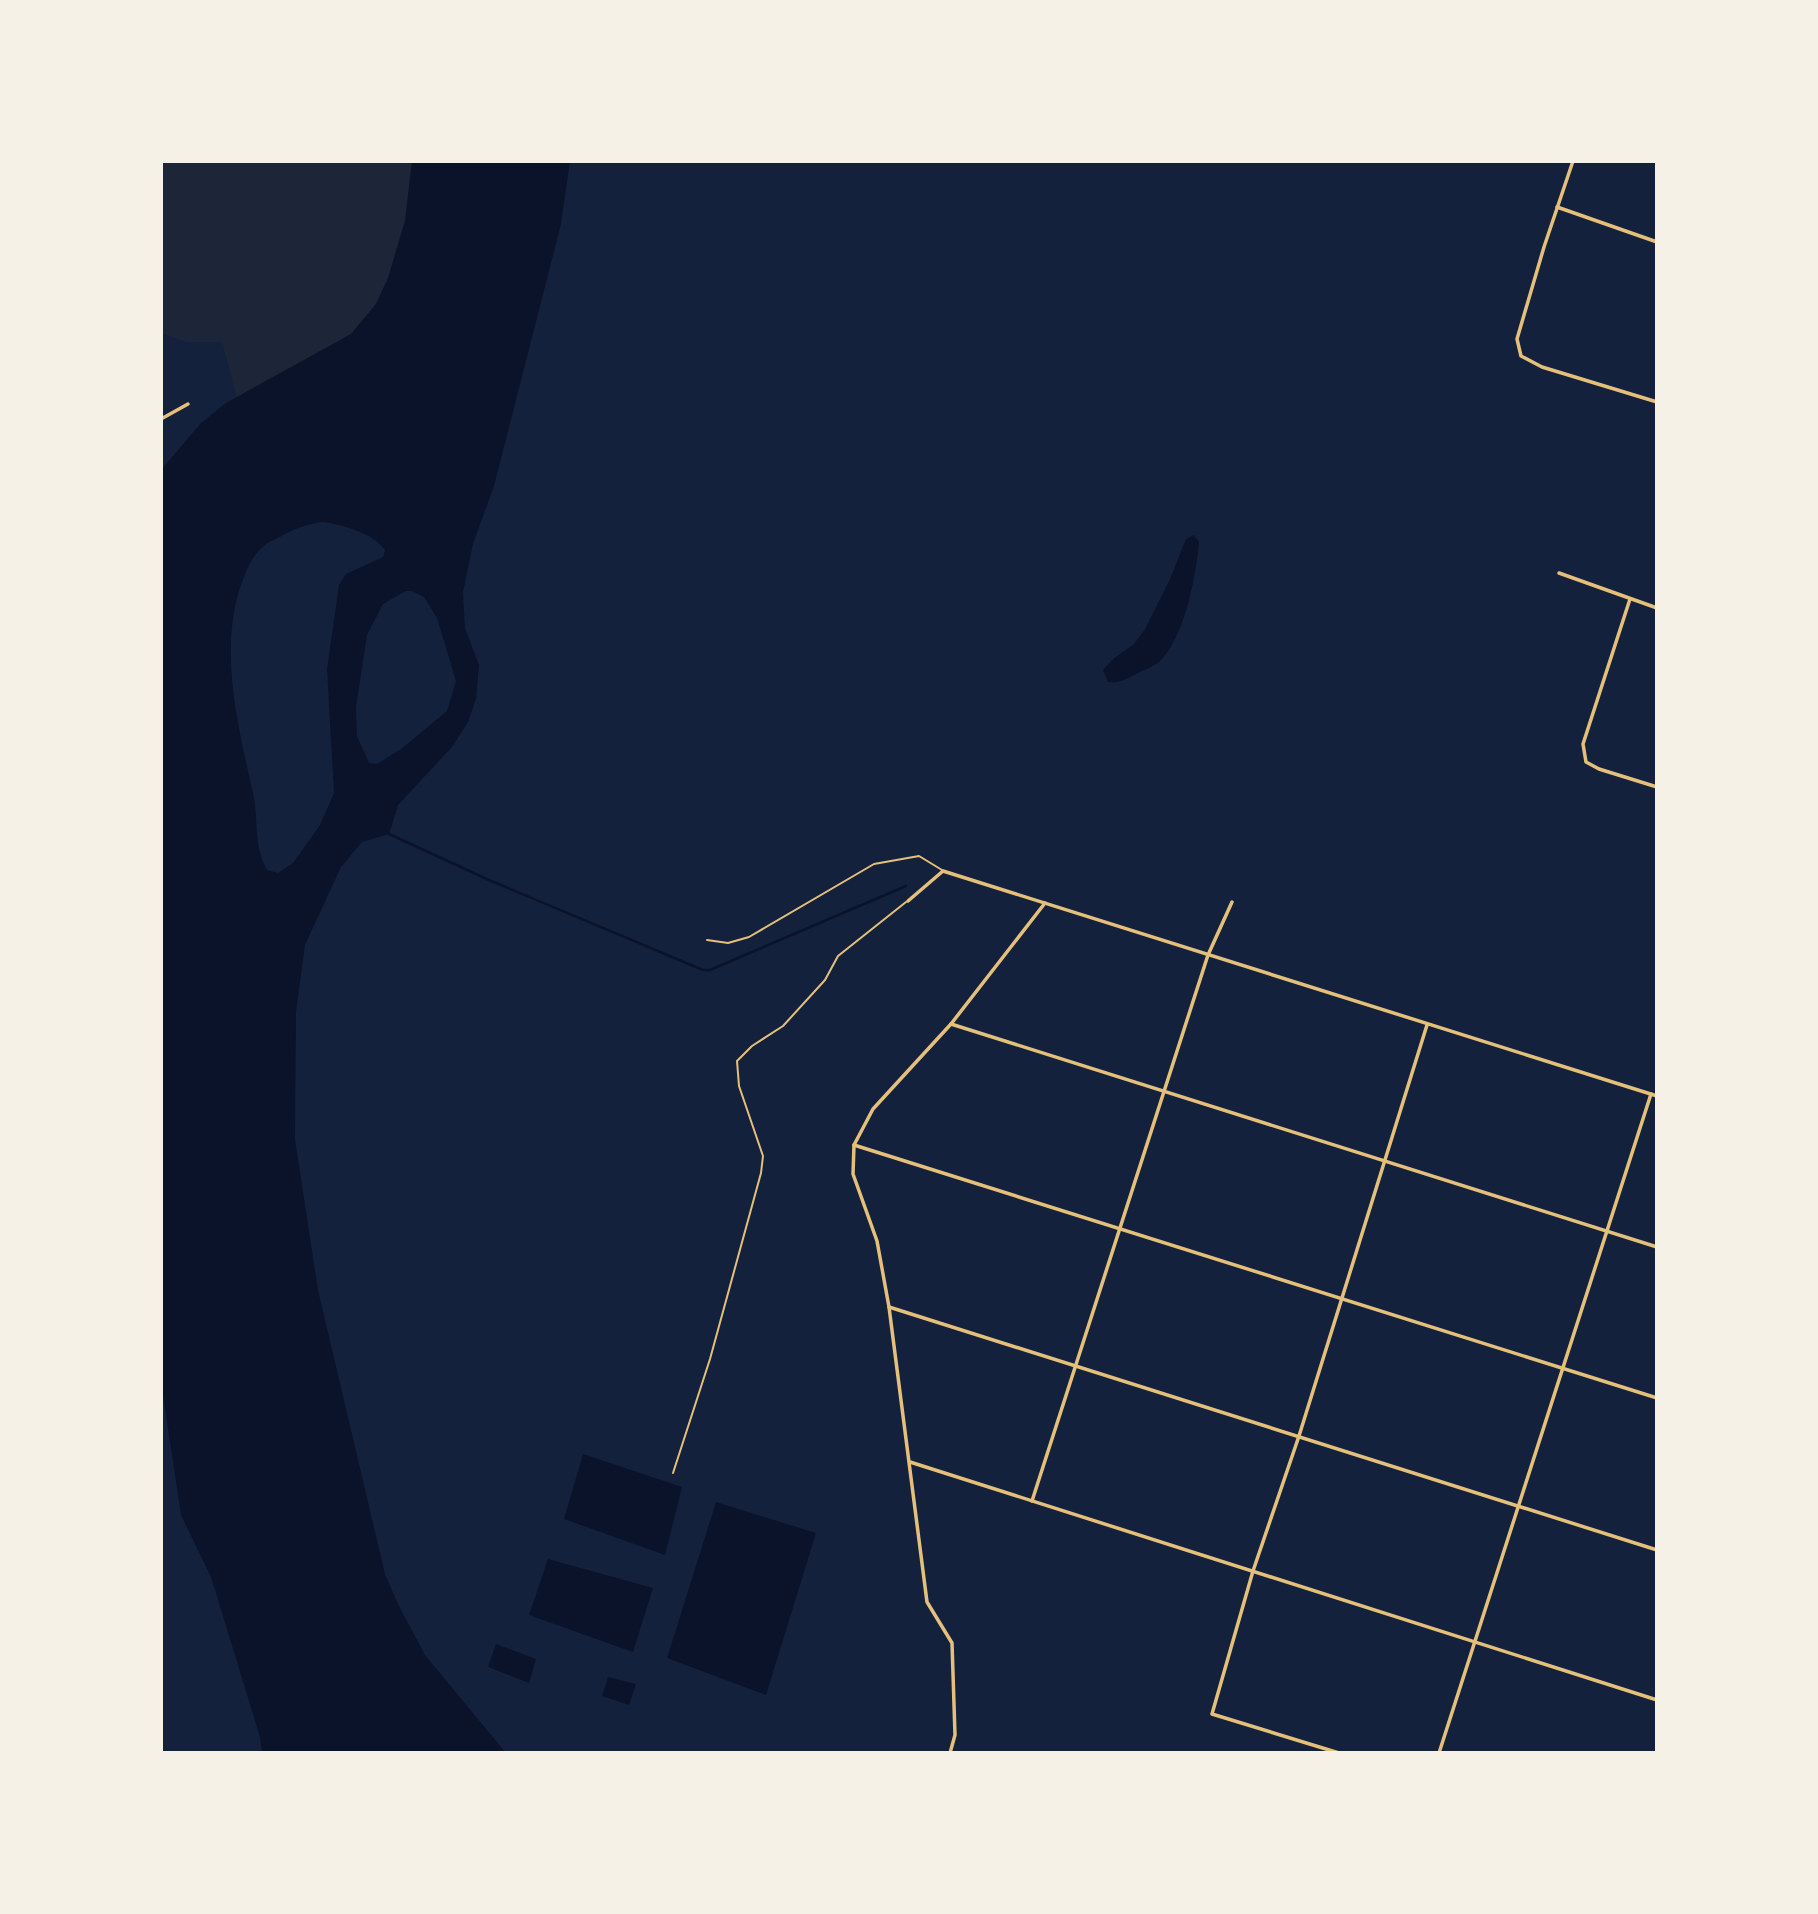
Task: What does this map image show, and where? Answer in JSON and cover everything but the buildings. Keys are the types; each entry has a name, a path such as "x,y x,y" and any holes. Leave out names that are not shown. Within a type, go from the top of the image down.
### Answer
{"street":[{"path":"1573,161 1517,339 1521,356 1542,367 1657,402"},
{"path":"1557,208 1657,242"},
{"path":"161,419 188,404"},
{"path":"1559,573 1657,608"},
{"path":"1630,599 1583,744 1586,762 1599,769 1657,787"},
{"path":"908,901 943,871 1427,1026 1657,1096"},
{"path":"1032,1501 1208,955 1232,902"},
{"path":"950,1753 955,1735 952,1643 927,1602 889,1307 877,1241 853,1174 854,1145 873,1109 951,1024 1045,903"},
{"path":"951,1024 1657,1247"},
{"path":"1339,1753 1212,1714 1253,1571 1299,1436 1427,1026"},
{"path":"1439,1753 1651,1094"},
{"path":"854,1145 1657,1398"},
{"path":"889,1307 1657,1550"},
{"path":"911,1462 1657,1700"}],"lane":[{"path":"707,940 728,943 749,937 874,864 919,856 943,871"},
{"path":"673,1473 710,1359 761,1173 763,1156 738,1086 737,1061 752,1046 783,1026 825,980 838,956 908,901"}],"shaded area":[{"path":"161,161 412,161 405,221 388,278 376,304 351,334 237,397 222,342 187,342 161,333"},
{"path":"412,161 570,161 561,224 494,486 473,544 463,592 465,628 479,665 476,699 468,722 452,747 398,805 389,834 362,842 341,867 305,945 296,1012 295,1139 318,1290 385,1574 425,1655 506,1753 262,1753 260,1737 211,1577 181,1515 161,1382 161,470 201,423 226,403 351,334 376,304 388,278 405,221","holes":["323,522 365,534 385,550 383,557 346,574 339,585 327,669 334,793 320,825 293,863 278,873 267,870 260,851 255,803 233,687 231,633 242,582 260,549 288,533","406,591 424,597 437,618 456,681 447,711 401,749 377,764 369,763 357,736 356,707 367,635 383,604"]},
{"path":"1194,535 1199,542 1192,587 1183,620 1170,648 1154,665 1124,680 1108,682 1103,670 1134,644 1145,629 1186,539"},
{"path":"583,1454 682,1487 665,1555 564,1519"},
{"path":"716,1502 816,1533 766,1695 667,1658"},
{"path":"548,1559 653,1588 633,1652 529,1615"},
{"path":"496,1644 536,1659 529,1683 488,1667"},
{"path":"608,1677 636,1684 629,1705 602,1696"}],"waterway":[{"path":"389,834 489,880 703,970 710,970 906,886"}]}
